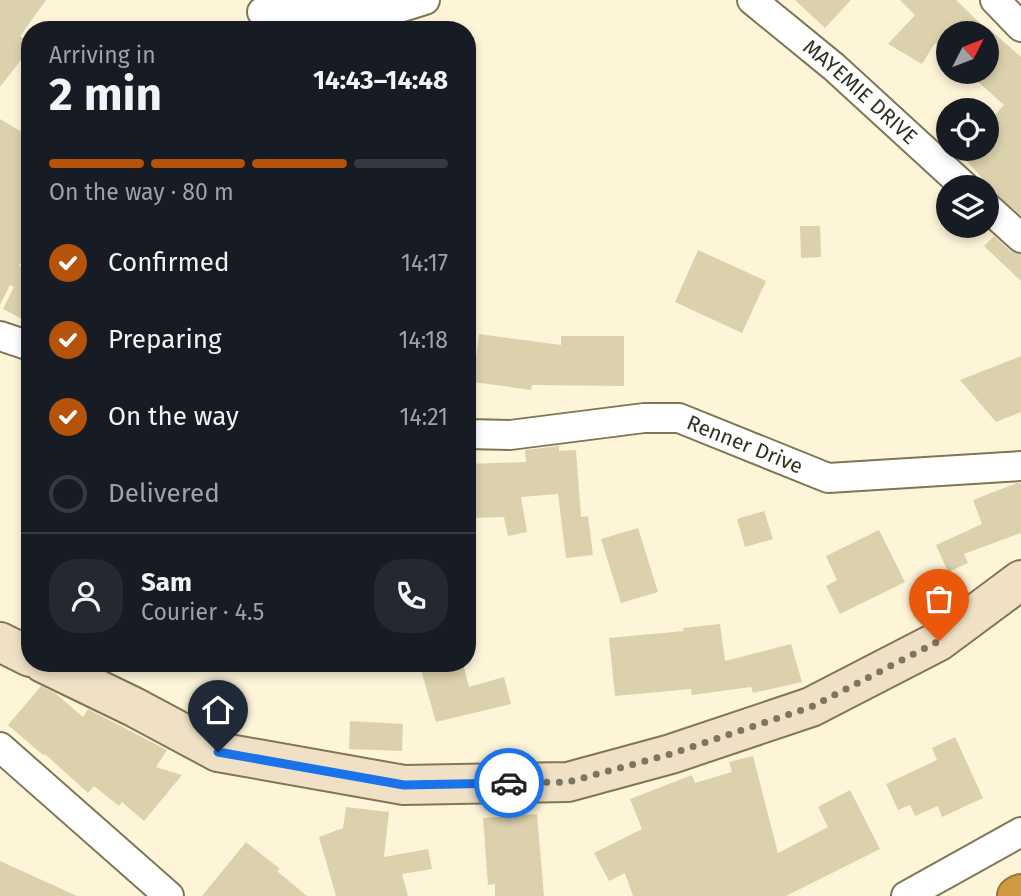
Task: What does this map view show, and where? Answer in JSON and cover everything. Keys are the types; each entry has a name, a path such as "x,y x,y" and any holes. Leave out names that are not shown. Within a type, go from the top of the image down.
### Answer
{"street":[{"path":"264,14 393,10 425,0"},
{"name":"MAYEMIE DRIVE","path":"752,0 834,67 952,175"},
{"path":"995,0 1021,27"},
{"path":"999,218 1021,238"},
{"path":"0,336 21,343"},
{"name":"Renner Drive","path":"476,434 510,435 644,418 678,418 828,478 1021,466"},
{"path":"61,672 218,752 404,785 568,782 671,754 811,707 939,641 1021,580"},
{"path":"0,642 21,652"},
{"path":"0,747 169,896"},
{"path":"905,896 1021,832"}],"building":[{"path":"0,0 46,0 31,21 21,21 21,60 0,87"},
{"path":"795,0 851,0 825,28"},
{"path":"900,0 956,0 978,21 936,21 936,44 922,64 888,44 915,15"},
{"path":"999,38 1021,57 1021,215 999,197 999,175 979,175 967,161 999,161 999,110 1004,105 980,84 999,84"},
{"path":"0,119 21,132 21,318 3,309 14,287 10,285 0,305"},
{"path":"800,226 820,226 821,257 801,258"},
{"path":"992,238 996,238 1010,251 1021,254 1021,281 984,246"},
{"path":"698,250 766,281 742,333 675,302"},
{"path":"479,334 561,345 561,336 624,336 624,386 532,385 531,390 476,382"},
{"path":"1021,356 1021,412 996,422 960,380"},
{"path":"559,446 559,451 576,450 581,517 588,516 593,555 566,558 558,494 521,497 527,532 508,536 504,517 476,518 476,464 526,462 525,450"},
{"path":"1021,483 1021,533 964,554 968,563 948,572 936,545 982,524 973,500"},
{"path":"764,511 773,539 745,547 737,519"},
{"path":"638,528 658,592 621,603 601,539"},
{"path":"879,530 905,582 840,614 826,586 837,580 826,556"},
{"path":"720,624 725,661 791,644 802,682 753,693 751,687 692,695 691,689 615,696 609,638 684,631 683,628"},
{"path":"422,672 465,672 469,687 504,677 511,704 436,722"},
{"path":"41,686 55,693 83,717 88,709 167,750 156,767 182,775 144,821 122,802 119,806 94,786 88,793 8,725"},
{"path":"350,721 403,724 402,751 349,749"},
{"path":"955,737 983,798 942,817 938,806 915,816 910,805 898,810 886,784 937,760 932,748"},
{"path":"753,756 778,853 828,827 818,807 850,790 880,849 786,896 633,896 625,873 609,881 594,853 642,829 630,799 692,775 695,783 732,772 729,762"},
{"path":"346,807 389,812 384,857 428,849 432,869 402,874 408,896 336,896 319,837 343,828"},
{"path":"537,814 544,896 495,896 495,884 488,885 483,818"},
{"path":"246,842 280,869 277,871 307,896 202,896"},
{"path":"0,861 77,896 0,896"}],"way so far":[{"path":"509,783 568,782 671,754 811,707 939,641"}],"route":[{"path":"218,752 404,785 509,783"}]}
